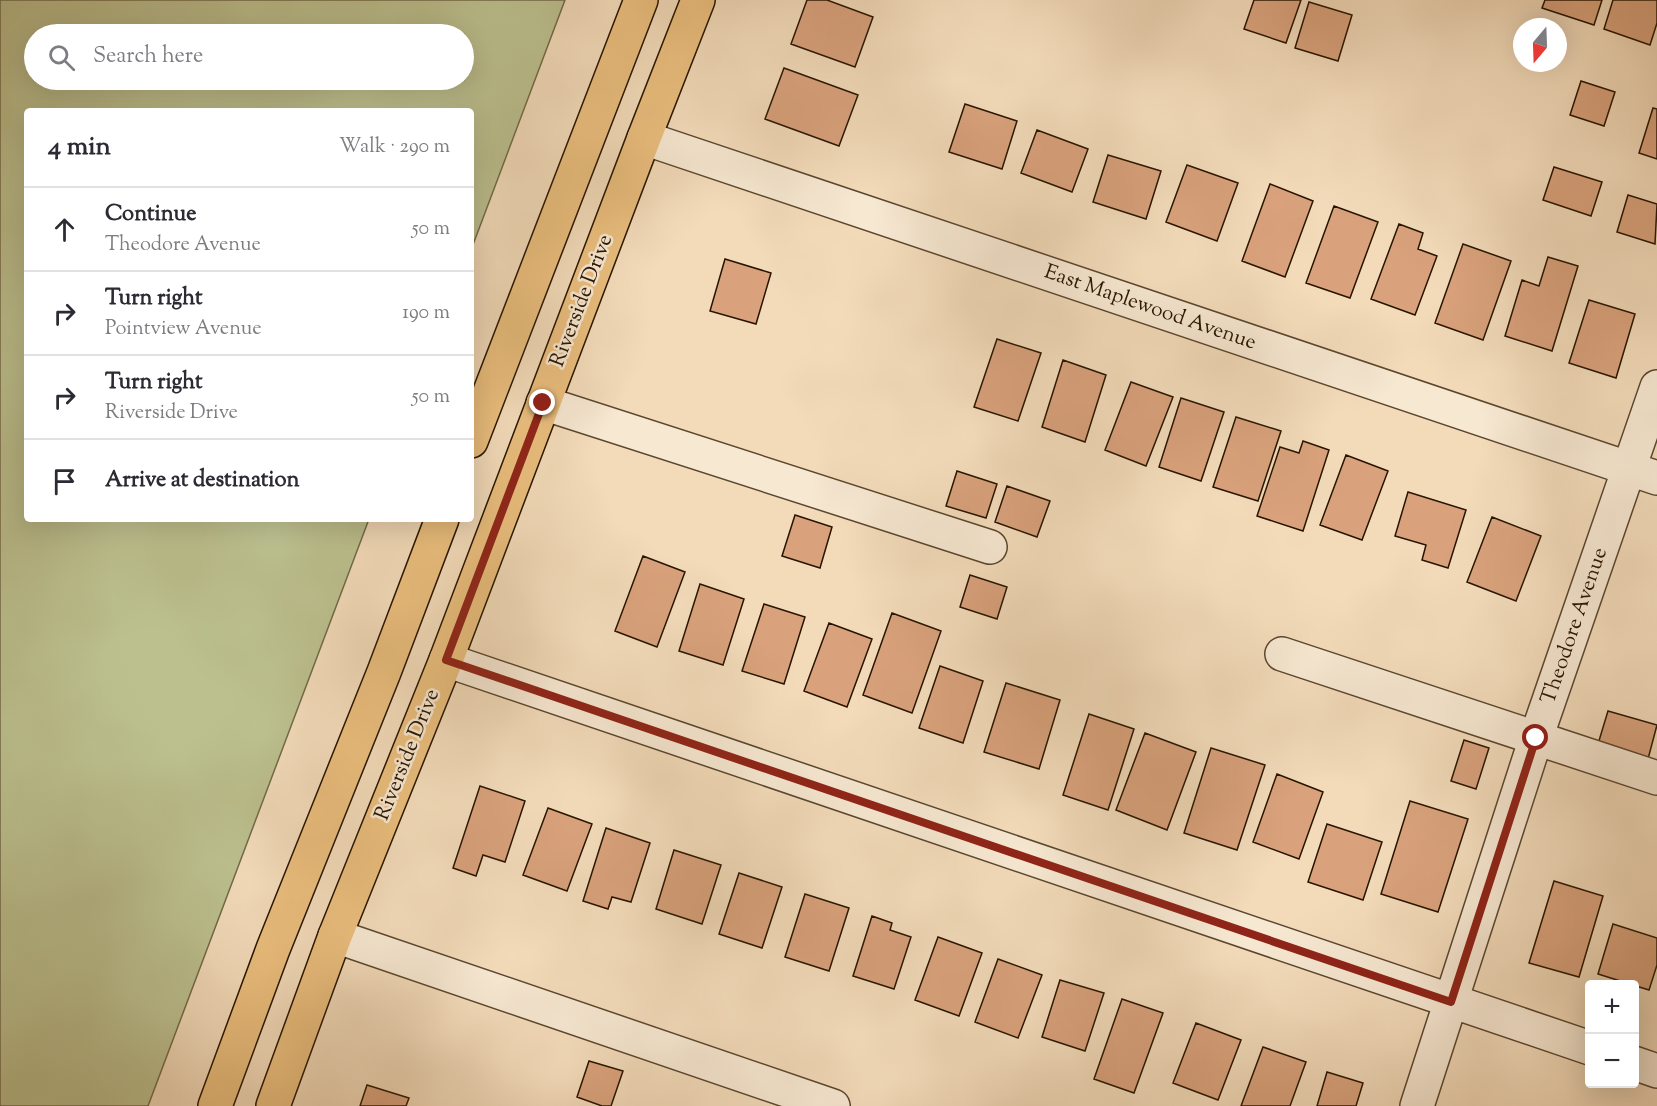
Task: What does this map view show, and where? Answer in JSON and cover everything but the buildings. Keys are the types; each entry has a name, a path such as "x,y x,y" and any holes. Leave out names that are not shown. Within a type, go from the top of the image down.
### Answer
{"main road":[{"path":"474,433 641,0"},
{"name":"Riverside Drive","path":"273,1106 335,936 446,660 698,0"},
{"path":"215,1106 273,949 380,683 441,522"}],"street":[{"name":"East Maplewood Avenue","path":"644,138 1643,473"},
{"name":"Theodore Avenue","path":"1417,1106 1536,738 1643,473 1657,387"},
{"path":"543,403 990,548"},
{"path":"1282,654 1657,778"},
{"path":"446,660 1585,1046"},
{"path":"335,936 833,1106"},
{"path":"1639,1064 1657,1071"}],"green space":[{"path":"0,0 565,0 474,242 474,108 24,108 24,522 368,522 148,1106 0,1106"}],"route":[{"path":"543,403 446,660 1451,1002 1536,738"}]}
